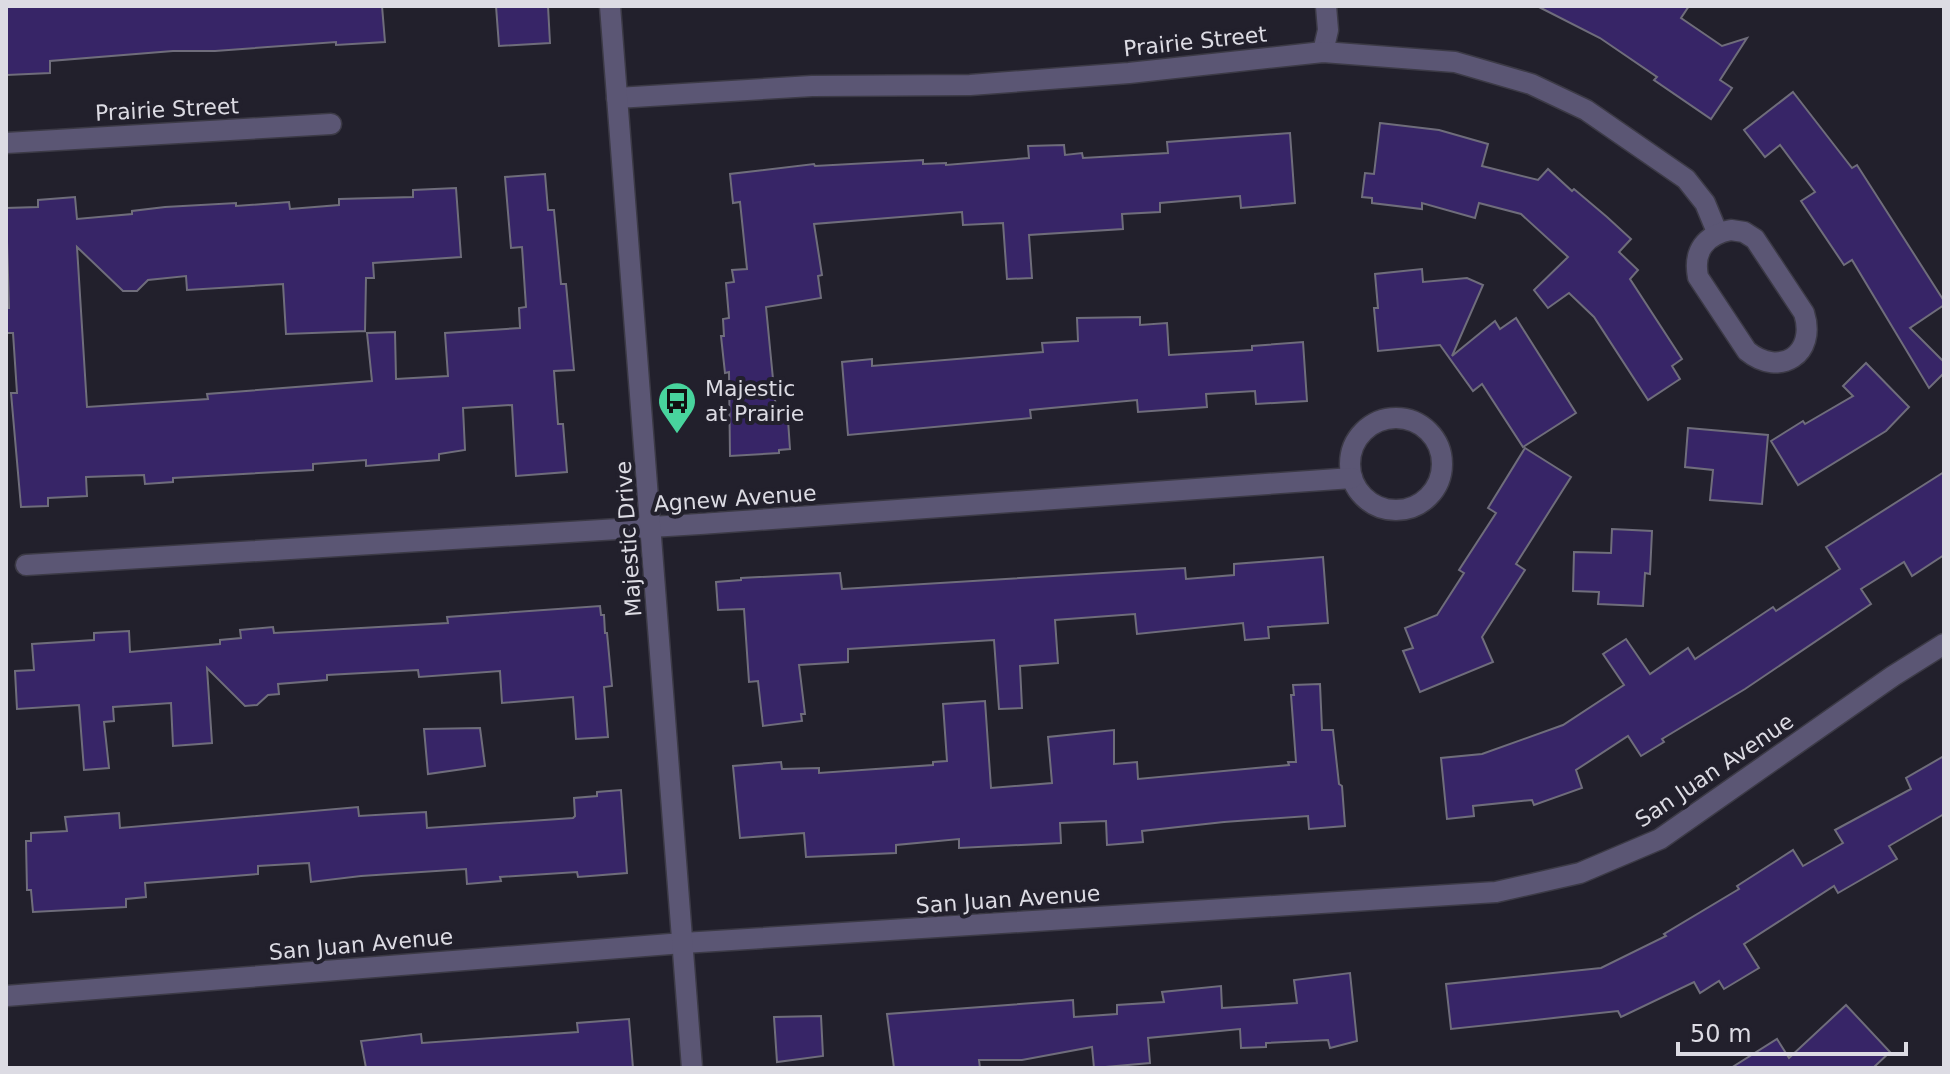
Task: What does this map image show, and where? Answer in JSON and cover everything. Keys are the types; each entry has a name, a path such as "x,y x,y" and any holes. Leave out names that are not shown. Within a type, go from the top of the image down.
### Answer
{"street":[{"name":"Majestic Drive","path":"610,6 692,1068"},
{"path":"1323,52 1328,30 1326,6"},
{"name":"Prairie Street","path":"617,98 812,86 970,85 1129,73 1323,52 1455,62 1531,84 1586,110 1686,179 1705,203 1717,232"},
{"name":"Prairie Street","path":"6,143 331,124"},
{"path":"1717,232 1744,232 1755,239 1804,313 1808,326 1806,341 1799,354 1772,364 1758,360 1747,351 1698,277 1695,264 1698,251 1717,232"},
{"path":"1394,417 1423,425 1434,436 1440,450 1443,465 1439,480 1420,504 1405,509 1390,510 1375,505 1357,489 1352,478 1349,465 1357,439 1379,420 1394,417"},
{"name":"Agnew Avenue","path":"26,565 651,528 1352,478"},
{"name":"San Juan Avenue","path":"6,996 683,943 1496,892 1580,873 1660,839 1893,676 1944,644"}],"building":[{"path":"6,6 382,6 385,42 173,51 50,61 50,73 7,75"},
{"path":"496,6 548,6 550,43 499,46"},
{"path":"1537,6 1689,6 1681,18 1722,46 1747,38 1720,80 1732,88 1711,119 1600,38"},
{"path":"1793,92 1852,168 1857,165 1944,301 1944,305 1910,328 1944,362 1944,373 1929,388 1852,260 1844,265 1801,201 1815,192 1780,145 1765,157 1744,130"},
{"path":"1380,123 1439,130 1488,144 1482,166 1538,180 1548,169 1607,217 1631,239 1619,252 1638,270 1630,279 1682,359 1672,366 1680,379 1648,400 1594,317 1569,293 1548,308 1534,290 1568,257 1521,214 1479,203 1475,218 1422,203 1422,209 1372,203 1372,198 1362,197 1365,173 1374,174"},
{"path":"1290,133 1295,203 1241,208 1240,196 1160,203 1160,212 1122,214 1123,229 1029,235 1032,278 1007,279 1003,223 963,225 962,212 814,224 822,275 818,276 821,298 766,307 777,420 788,420 790,449 779,450 779,453 730,456 729,372 725,373 721,336 724,336 723,319 729,318 726,283 734,282 732,270 747,269 740,202 733,203 730,174 814,164 923,160 923,164 946,165 1029,158 1028,146 1064,145 1065,155 1082,153 1083,158 1168,153 1167,142"},
{"path":"545,174 548,210 554,210 561,284 566,284 574,370 554,371 558,424 563,424 567,472 516,476 512,405 463,408 465,450 439,454 439,460 366,466 366,460 313,464 313,470 173,478 173,482 145,484 144,475 86,477 87,496 48,498 48,506 21,507 11,393 17,393 13,333 6,333 6,308 9,308 6,208 38,207 38,200 75,197 77,219 132,214 132,211 165,207 236,203 236,206 289,202 290,209 339,205 339,199 413,197 413,190 456,188 461,257 373,263 374,278 366,278 365,331 286,334 283,284 187,290 186,276 148,280 137,291 123,291 77,247 87,407 208,399 207,394 372,381 367,333 395,332 396,379 448,376 445,333 520,328 519,308 526,307 522,247 511,248 505,177"},
{"path":"1422,269 1423,282 1467,278 1483,285 1452,356 1495,321 1500,329 1516,318 1576,413 1523,447 1482,384 1473,391 1440,345 1378,351 1375,274"},
{"path":"1140,317 1140,325 1167,323 1169,355 1252,350 1252,346 1303,342 1307,401 1256,404 1255,391 1206,394 1207,407 1138,412 1137,400 1030,410 1031,418 848,435 842,362 872,359 872,366 1043,352 1042,343 1078,341 1077,318"},
{"path":"1866,363 1909,407 1886,431 1798,485 1771,441 1853,396 1843,386"},
{"path":"1688,428 1768,435 1762,504 1710,500 1713,470 1685,467"},
{"path":"1525,448 1571,477 1516,564 1525,570 1482,637 1493,662 1420,692 1403,651 1413,648 1405,628 1437,615 1464,573 1459,570 1496,513 1488,508"},
{"path":"1944,472 1944,555 1912,576 1904,562 1861,589 1871,604 1745,689 1662,739 1664,742 1641,756 1628,736 1576,770 1582,788 1534,805 1532,800 1473,806 1474,816 1447,819 1441,758 1482,754 1563,725 1624,685 1603,654 1626,639 1650,674 1688,648 1695,659 1773,607 1776,611 1840,569 1826,547"},
{"path":"1612,529 1652,531 1650,574 1645,573 1643,606 1598,604 1599,592 1573,591 1574,552 1611,553"},
{"path":"1323,557 1328,623 1268,627 1269,638 1245,640 1243,623 1137,634 1135,614 1055,620 1058,663 1020,666 1022,708 999,709 994,640 848,649 848,662 799,665 805,714 801,714 802,721 763,726 758,681 749,682 744,609 718,610 716,582 840,573 842,589 1185,568 1186,579 1234,575 1234,564"},
{"path":"600,606 607,633 612,686 604,687 608,737 576,739 573,697 502,703 500,671 419,677 418,670 327,675 327,680 278,684 279,694 268,695 257,705 245,706 207,668 212,743 173,746 171,703 113,707 114,721 104,722 109,768 84,770 79,705 17,709 15,671 34,670 32,644 94,640 94,633 129,631 130,652 220,644 220,640 241,638 240,630 273,627 274,633 448,623 447,617"},
{"path":"1320,684 1322,730 1333,730 1345,826 1309,829 1308,816 1224,822 1142,831 1143,842 1107,845 1106,821 1060,823 1061,843 959,848 959,839 896,845 896,853 806,857 804,833 740,838 733,766 781,762 782,769 819,768 819,773 933,765 933,762 947,761 943,704 985,701 991,788 1052,783 1048,737 1114,730 1114,764 1137,762 1138,779 1289,765 1288,762 1296,762 1293,685"},
{"path":"480,728 485,766 428,774 424,729"},
{"path":"1944,756 1944,814 1889,846 1897,859 1838,893 1834,886 1744,944 1759,968 1724,989 1719,981 1700,993 1694,982 1621,1017 1618,1011 1451,1029 1446,984 1601,968 1666,936 1664,934 1739,889 1737,886 1793,850 1803,866 1843,843 1835,830 1911,789 1906,778"},
{"path":"621,790 627,873 578,877 577,872 500,877 501,881 467,884 466,869 311,882 309,863 258,866 258,874 145,883 146,897 126,899 126,907 33,912 31,890 27,890 26,841 31,841 31,833 67,831 65,817 119,813 120,828 358,807 359,816 426,812 427,828 573,818 574,798"},
{"path":"1350,973 1357,1041 1330,1048 1328,1040 1266,1043 1266,1047 1241,1048 1240,1029 1148,1038 1150,1063 1094,1068 1092,1047 1022,1060 979,1060 980,1068 894,1068 887,1014 1073,1000 1074,1017 1117,1014 1117,1005 1164,1002 1162,992 1221,986 1222,1008 1297,1003 1294,980"},
{"path":"1846,1005 1890,1052 1873,1068 1731,1068 1777,1039 1789,1058"},
{"path":"821,1016 823,1056 777,1062 774,1017"},
{"path":"629,1019 633,1068 366,1068 361,1041 421,1034 422,1043 578,1032 577,1023"}],"place":[{"name":"Majestic at Prairie","path":"677,435"}]}
